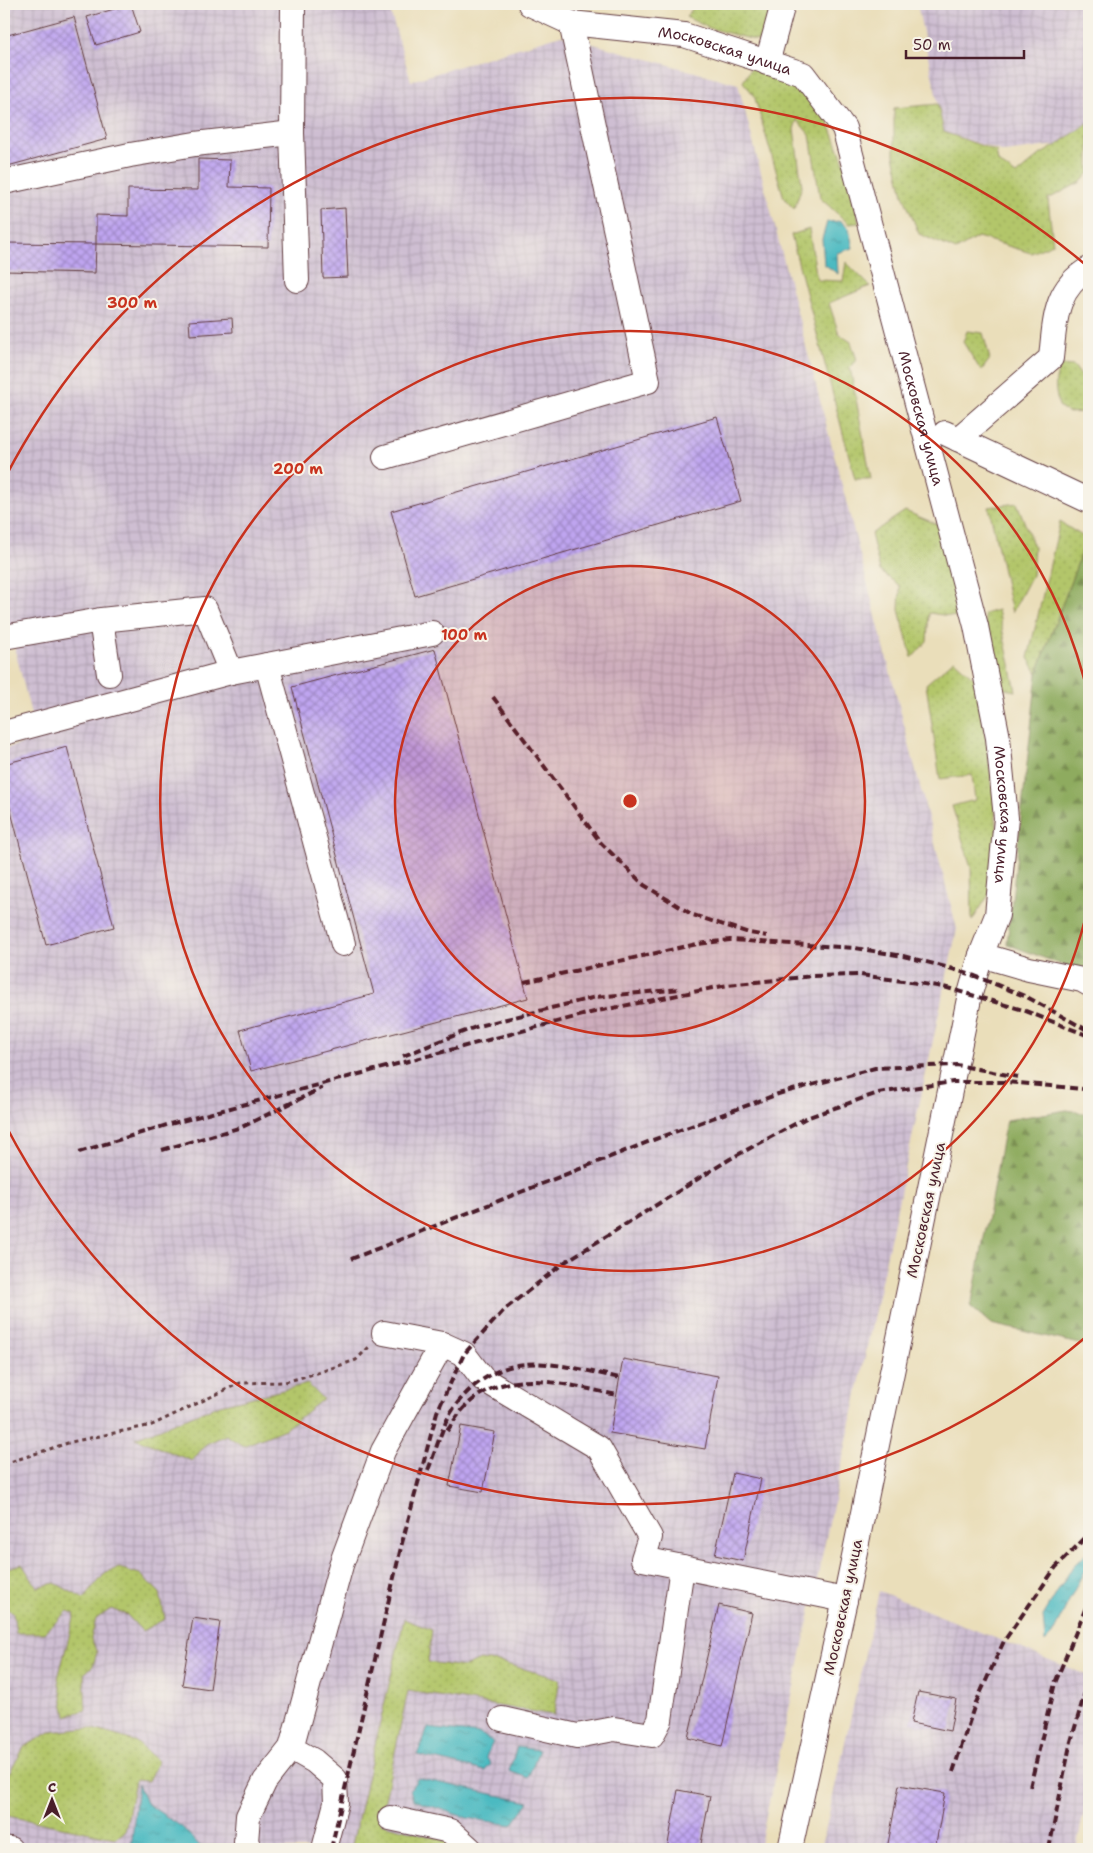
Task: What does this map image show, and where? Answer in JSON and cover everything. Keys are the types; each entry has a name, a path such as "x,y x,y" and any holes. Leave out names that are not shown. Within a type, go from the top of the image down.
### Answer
{"street":[{"path":"293,4 292,133 297,280"},
{"name":"Московская улица","path":"530,4 571,23 684,35 803,74 844,128 976,626 998,738 1006,818 996,915 981,955 970,994 845,1600 790,1849"},
{"path":"767,63 782,4"},
{"path":"385,457 648,381 571,23"},
{"path":"4,182 130,155 195,144 292,133"},
{"path":"958,439 1050,358 1056,310 1071,282 1089,269"},
{"path":"923,423 1089,501"},
{"path":"4,637 101,620 206,609 231,672"},
{"path":"101,620 108,674"},
{"path":"4,733 231,672 432,633"},
{"path":"267,665 343,944"},
{"path":"981,955 1029,970 1082,980 1089,984"},
{"path":"384,1333 442,1344 464,1354 483,1379 599,1448 650,1537 643,1560 845,1600"},
{"path":"250,1849 246,1842 248,1816 265,1781 291,1748 341,1566 383,1451 442,1344"},
{"path":"502,1720 577,1736 614,1729 652,1735 660,1720 682,1567"},
{"path":"291,1748 314,1760 335,1779 336,1803 324,1849"},
{"path":"390,1818 450,1831 470,1849"},
{"path":"4,1848 10,1849"}],"path":[{"path":"4,1464 70,1442 152,1425 240,1383 285,1382 356,1360 384,1333"}],"shaded area":[{"path":"4,4 388,4 411,81 561,35 738,84 957,929 759,1849 4,1849 4,749 37,739 4,604"},
{"path":"917,4 1089,4 1089,141 1004,152 944,132"},
{"path":"879,1591 1089,1676 1089,1789 1076,1849 821,1849"}],"green space":[{"path":"696,4 768,4 785,48 709,28 686,17"},
{"path":"754,63 799,85 821,103 847,170 859,223 849,224 820,198 810,135 797,120 794,129 802,186 794,209 784,198 754,95 743,82"},
{"path":"938,104 944,132 996,151 998,162 1016,175 1041,154 1089,122 1089,173 1081,182 1048,199 1053,244 1031,253 978,237 956,250 919,234 903,195 894,155 894,108"},
{"path":"809,229 817,280 843,281 846,262 870,286 829,303 839,334 851,342 857,360 850,367 871,479 855,479 791,235"},
{"path":"967,331 983,333 990,359 981,371 963,342"},
{"path":"1061,365 1074,366 1082,377 1087,412 1068,413 1059,406 1056,386"},
{"path":"1017,503 1034,547 1032,575 1012,613 989,507"},
{"path":"905,511 939,525 963,618 929,613 927,641 912,658 899,610 900,586 880,571 871,534"},
{"path":"1060,522 1087,539 1037,673 1028,658"},
{"path":"1089,532 1089,975 1007,944 1037,673"},
{"path":"998,610 1016,691 998,688 984,614"},
{"path":"954,660 978,682 998,837 990,893 972,921 971,867 952,806 975,800 972,775 940,779 926,684"},
{"path":"1067,1110 1089,1114 1089,1346 991,1324 971,1307 1006,1120"},
{"path":"308,1384 323,1399 285,1429 243,1446 226,1435 206,1444 192,1461 135,1438 220,1405"},
{"path":"22,1564 37,1587 55,1583 84,1599 106,1572 119,1568 140,1574 160,1593 165,1619 142,1631 127,1615 111,1609 96,1619 91,1639 97,1652 93,1666 84,1674 86,1710 66,1716 58,1678 75,1614 68,1611 44,1633 16,1633 13,1612 4,1608 4,1569"},
{"path":"404,1619 432,1630 428,1662 464,1667 480,1660 499,1662 560,1679 554,1715 408,1691 380,1823 447,1841 458,1849 351,1849"},
{"path":"90,1728 135,1741 158,1761 148,1781 135,1780 125,1832 115,1838 8,1816 6,1779 24,1747 50,1732"}],"water":[{"path":"841,221 849,229 853,248 837,253 838,274 824,264 822,239 827,222"},
{"path":"1089,1551 1089,1566 1081,1577 1052,1635 1045,1642 1043,1616 1073,1566"},
{"path":"428,1728 481,1734 493,1742 486,1757 491,1764 485,1771 417,1755"},
{"path":"517,1747 539,1750 528,1778 509,1771"},
{"path":"418,1778 529,1802 512,1825 467,1818 413,1800 410,1789"},
{"path":"138,1784 146,1803 182,1827 201,1849 131,1849"}],"building":[{"path":"131,4 140,32 96,45 87,17"},
{"path":"74,17 107,139 4,167 4,36"},
{"path":"198,159 230,160 229,187 269,188 268,247 96,244 96,215 128,216 128,189 198,190"},
{"path":"345,208 348,277 323,278 321,210"},
{"path":"4,243 96,244 95,273 4,271"},
{"path":"232,318 233,332 190,335 189,321"},
{"path":"717,417 741,501 415,596 391,511"},
{"path":"435,649 528,998 251,1071 240,1030 374,994 292,687"},
{"path":"67,747 114,927 46,945 4,785 4,764"},
{"path":"623,1359 718,1376 705,1449 610,1433"},
{"path":"461,1426 495,1432 483,1492 449,1486"},
{"path":"733,1473 761,1479 743,1561 715,1555"},
{"path":"719,1605 752,1613 722,1746 688,1738"},
{"path":"193,1618 220,1622 210,1689 182,1685"},
{"path":"918,1692 956,1699 950,1731 911,1723"},
{"path":"899,1785 945,1793 935,1849 887,1849"},
{"path":"678,1790 710,1796 700,1849 667,1849"}],"railway":[{"path":"493,697 601,843 644,885 693,915 749,933 767,936"},
{"path":"524,982 697,944 730,940 855,948 903,956 975,976 1027,997 1087,1030"},
{"path":"79,1152 170,1124 598,1011 728,985 813,976 861,975 944,987 1023,1010 1089,1036"},
{"path":"403,1056 478,1026 596,997 681,989"},
{"path":"351,1259 653,1140 778,1094 875,1068 957,1065 1018,1077"},
{"path":"331,1849 402,1543 437,1412 464,1354 505,1309 565,1262 730,1159 806,1118 878,1093 953,1082 1007,1082 1083,1089"},
{"path":"162,1150 242,1127 322,1088"},
{"path":"428,1470 443,1429 455,1406 471,1388 491,1375 513,1366 536,1363 620,1378"},
{"path":"447,1431 465,1407 481,1394 499,1386 518,1382 538,1381 558,1383 617,1395"},
{"path":"953,1772 974,1707 1004,1641 1056,1567 1089,1534"},
{"path":"1030,1787 1055,1683 1089,1600"},
{"path":"1049,1849 1070,1745 1089,1678"}]}
